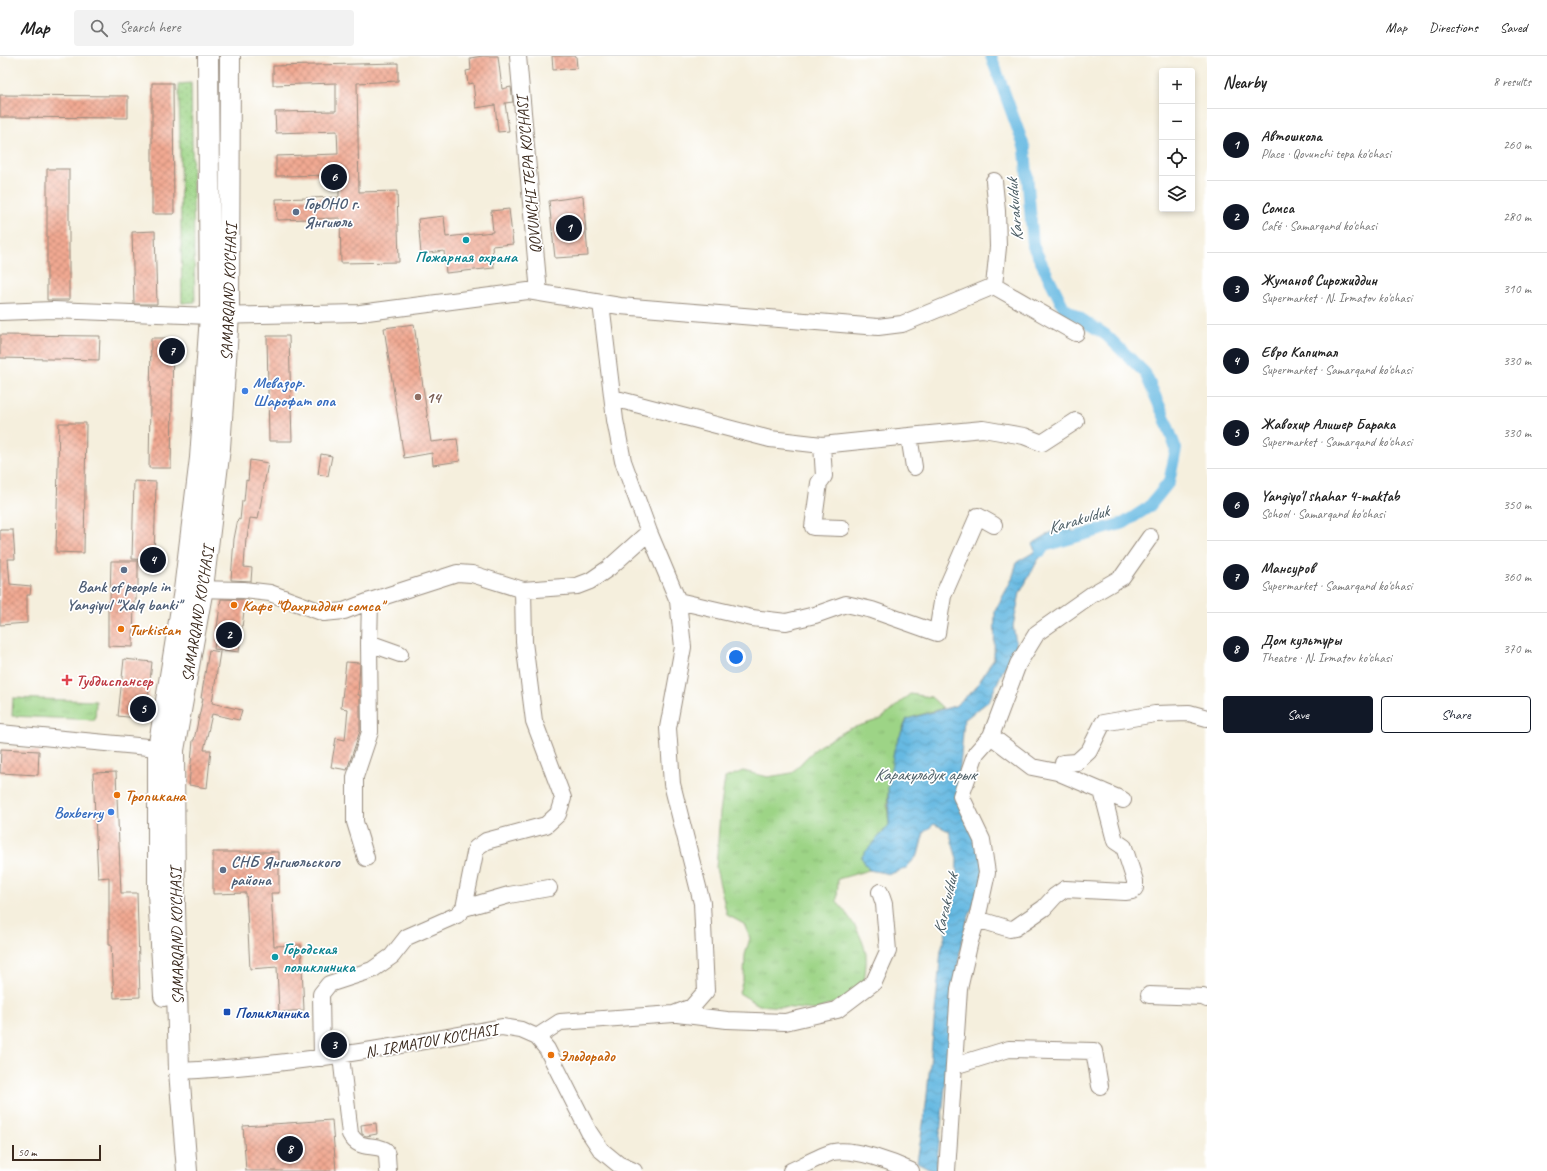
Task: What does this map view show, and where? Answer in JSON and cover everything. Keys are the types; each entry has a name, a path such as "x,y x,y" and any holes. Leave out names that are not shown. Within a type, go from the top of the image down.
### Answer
{"main road":[{"name":"SAMARQAND KO'CHASI","path":"193,589 210,316 208,56"},
{"name":"SAMARQAND KO'CHASI","path":"173,1171 158,893 166,749 193,589 220,448 229,315 230,56"},
{"name":"SAMARQAND KO'CHASI","path":"166,749 175,906 179,1071 187,1171"}],"street":[{"name":"QOVUNCHI TEPA KO'CHASI","path":"518,56 539,293"},
{"path":"994,181 998,246 994,286"},
{"path":"0,312 53,310 210,316 360,313 528,292 620,306 878,327 902,324 994,286"},
{"path":"994,286 1076,333"},
{"path":"601,303 613,398 623,461 678,601 683,647 668,728 672,784 702,903 706,991 692,1007 674,1014"},
{"path":"613,398 770,440 822,446 983,429 1024,436 1042,444 1076,421"},
{"path":"909,436 914,467"},
{"path":"822,446 824,476 820,483 813,527 842,528"},
{"path":"678,601 752,618 786,622 815,615 846,604 872,610 937,633 943,596 978,516 994,525"},
{"path":"193,589 244,590 270,593 324,613 344,612 370,601 457,574 472,574 523,590 577,586 590,581 609,568 650,532"},
{"path":"946,1171 959,989 987,873 982,840 961,796 976,753 991,736 1018,664 1037,633 1091,595 1122,577 1150,537"},
{"path":"322,1058 322,994 328,984 372,970 392,956 407,937 457,916 464,908 476,848 486,841 546,825 558,814 562,798 534,721 524,642 523,590"},
{"path":"366,858 355,822 355,777 370,732 370,601"},
{"path":"369,643 400,654"},
{"path":"1063,763 1077,762 1089,751 1103,723 1156,714 1189,713 1207,718"},
{"path":"0,729 166,749"},
{"path":"991,736 1032,767 1057,772 1123,800"},
{"path":"977,918 1010,929 1015,928 1044,908 1055,896 1065,889 1126,892 1132,891 1135,888 1135,881 1124,847 1115,841 1102,791"},
{"path":"464,908 508,896 549,888"},
{"path":"634,1171 618,1164 601,1150 589,1132 547,1049 537,1037 560,1022 674,1014 726,1020 784,1022 838,1010 874,982 888,951 884,904 880,892"},
{"path":"1149,995 1203,997 1207,999"},
{"name":"N. IRMATOV KO'CHASI","path":"179,1071 341,1056 502,1027 521,1030 537,1037"},
{"path":"954,1066 1009,1049 1094,1051 1100,1086"},
{"path":"341,1056 350,1134 353,1140 358,1144 385,1150 387,1155 388,1171"},
{"path":"791,1171 833,1152 850,1152 872,1157 907,1169"}],"green space":[{"path":"191,83 195,302 182,303 179,84"},
{"path":"910,694 931,697 943,708 907,719 894,750 887,805 889,825 862,857 869,870 838,879 837,902 855,926 862,940 866,954 864,982 850,997 815,1010 759,1005 739,993 744,976 745,955 750,938 744,924 727,915 716,868 720,813 725,778 743,771 768,777 792,773 819,746 849,729 881,719"},
{"path":"13,698 96,701 95,720 12,716"}],"water":[{"name":"Каракульдук арык","path":"1063,525 1081,536 1055,542 1038,560 1020,593 1013,626 1017,648 1015,662 1005,666 989,701 964,720 959,780 983,848 983,883 967,921 960,951 936,1171 934,1171 917,1162 926,1105 941,951 956,894 957,859 949,831 934,824 924,832 918,855 905,869 890,874 869,870 861,857 889,825 888,788 894,750 907,719 955,706 975,689 994,658 995,611 1012,579 1017,562 1036,551 1032,544"}],"building":[{"path":"498,56 502,89 511,87 513,102 505,103 509,131 498,132 495,105 476,108 473,83 468,84 466,71 471,70 470,58"},
{"path":"552,56 576,56 577,68 553,70"},
{"path":"398,63 398,81 357,83 359,192 397,191 399,262 341,263 340,218 277,220 276,199 339,197 339,175 276,176 276,156 338,154 337,131 276,133 275,112 336,111 336,83 273,85 273,66"},
{"path":"152,83 173,83 174,214 152,214"},
{"path":"0,95 128,96 128,118 0,117"},
{"path":"47,169 69,169 69,300 47,300"},
{"path":"583,196 588,256 555,258 549,201"},
{"name":"Пожарная охрана","path":"509,209 513,244 492,246 494,268 446,273 444,251 421,254 418,219 444,216 446,237 493,232 491,211"},
{"path":"155,231 157,304 134,304 132,232"},
{"path":"414,324 431,442 457,439 460,461 433,465 432,453 404,458 384,328"},
{"path":"0,335 100,336 99,360 0,358"},
{"path":"267,336 289,336 292,441 269,441"},
{"path":"151,338 173,338 171,468 149,468"},
{"path":"59,423 86,423 84,553 56,552"},
{"path":"321,454 332,456 328,476 318,474"},
{"path":"250,460 268,463 258,519 250,518 246,538 244,567 252,568 251,581 231,580 234,539 238,519 240,520 242,501 244,501"},
{"path":"134,481 156,482 154,560 132,559"},
{"path":"0,530 13,530 15,559 8,559 10,584 31,586 30,595 27,595 27,623 0,625"},
{"path":"111,561 138,561 138,591 136,591 136,600 134,601 133,647 108,646 108,601 110,601"},
{"path":"221,599 248,600 248,611 244,611 239,652 214,649"},
{"path":"209,650 220,652 212,703 242,710 239,720 212,714 204,750 211,750 207,788 189,785 193,740 203,698 201,698"},
{"path":"124,659 152,662 146,719 118,716"},
{"path":"346,662 360,663 358,695 360,695 360,731 347,770 331,767 336,738 345,740 348,709 341,708"},
{"path":"1,749 39,751 38,775 0,773"},
{"path":"116,772 121,893 137,893 140,997 114,998 111,945 109,945 109,877 98,878 93,773"},
{"path":"213,852 279,852 279,893 271,893 274,946 301,945 304,1010 279,1012 277,967 250,969 246,893 213,894"},
{"path":"332,1120 336,1171 246,1171 243,1126"},
{"path":"376,1123 377,1134 366,1136 362,1134 361,1125"}],"waterway":[{"name":"Karakulduk","path":"991,56 1025,149 1033,246 1064,308 1106,335 1145,373 1164,416 1176,449 1169,482 1149,507 1124,523 1044,546 1041,551"}],"place":[{"name":"Yangiyo'l shahar 4-maktab","path":"334,177"},
{"name":"ГорОНО г. Янгиюль","path":"296,212"},
{"name":"Автошкола","path":"569,228"},
{"name":"Пожарная охрана","path":"466,240"},
{"name":"Мансуров","path":"172,351"},
{"name":"Мевазор. Шарофат опа","path":"245,391"},
{"name":"14","path":"418,397"},
{"name":"Евро Капитал","path":"153,560"},
{"name":"Bank of people in Yangiyul \"Xalq banki\"","path":"124,570"},
{"name":"Кафе \"Фахриддин сомса\"","path":"234,605"},
{"name":"Turkistan","path":"121,629"},
{"name":"Сомса","path":"229,635"},
{"name":"Тубдиспансер","path":"67,680"},
{"name":"Жавохир Алишер Барака","path":"143,709"},
{"name":"Тропикана","path":"117,795"},
{"name":"Boxberry","path":"111,812"},
{"name":"СНБ Янгиюльского района","path":"223,870"},
{"name":"Городская поликлиника","path":"275,957"},
{"name":"Поликлиника","path":"227,1012"},
{"name":"Жуманов Сирожиддин","path":"334,1045"},
{"name":"Эльдорадо","path":"551,1055"},
{"name":"Дом культуры","path":"290,1149"}]}
